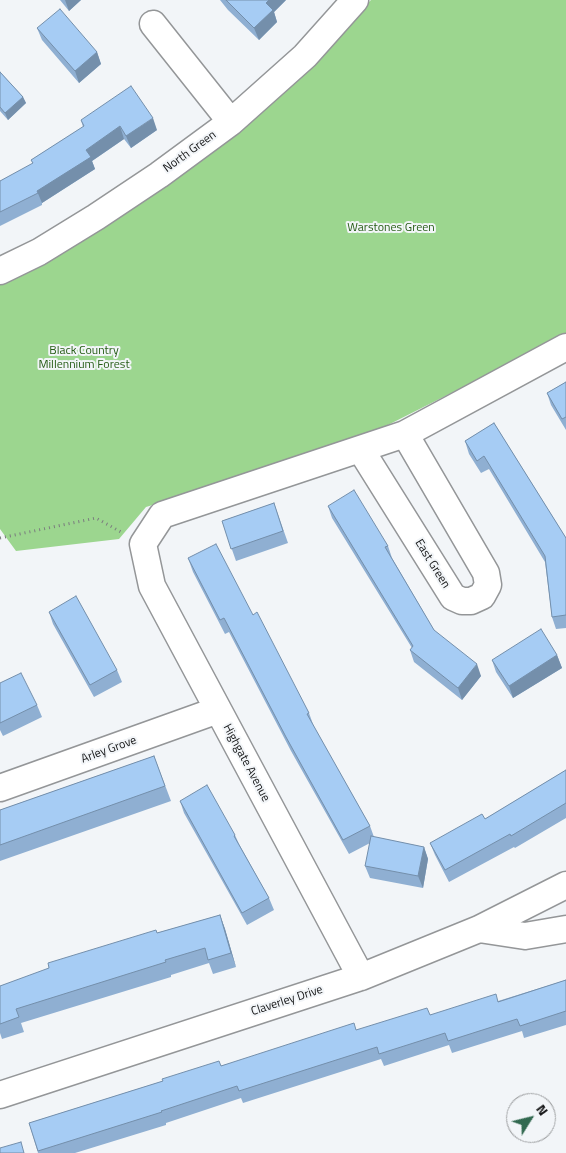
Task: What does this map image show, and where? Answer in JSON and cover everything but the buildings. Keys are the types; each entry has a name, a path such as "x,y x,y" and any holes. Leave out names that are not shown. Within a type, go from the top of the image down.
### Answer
{"street":[{"name":"North Green","path":"0,271 39,252 96,217 231,122 305,56 355,0"},
{"path":"153,24 231,122"},
{"path":"143,544 162,516 405,434 566,347"},
{"name":"East Green","path":"361,450 453,597 462,601 471,601 482,596 488,585 486,573 405,434"},
{"name":"Highgate Avenue","path":"143,544 152,586 361,977"},
{"name":"Arley Grove","path":"0,788 218,710"},
{"name":"Claverley Drive","path":"0,1096 361,977 479,929 566,885"},
{"path":"479,929 525,936 566,929"}],"path":[{"path":"0,538 96,518 143,544"}],"green space":[{"name":"Warstones Green","path":"371,0 566,0 566,335 382,428 245,477 146,507 119,539 16,551 0,529 0,278 266,105"}],"park label":[{"name":"Black Country Millennium Forest","path":"84,358"}]}
